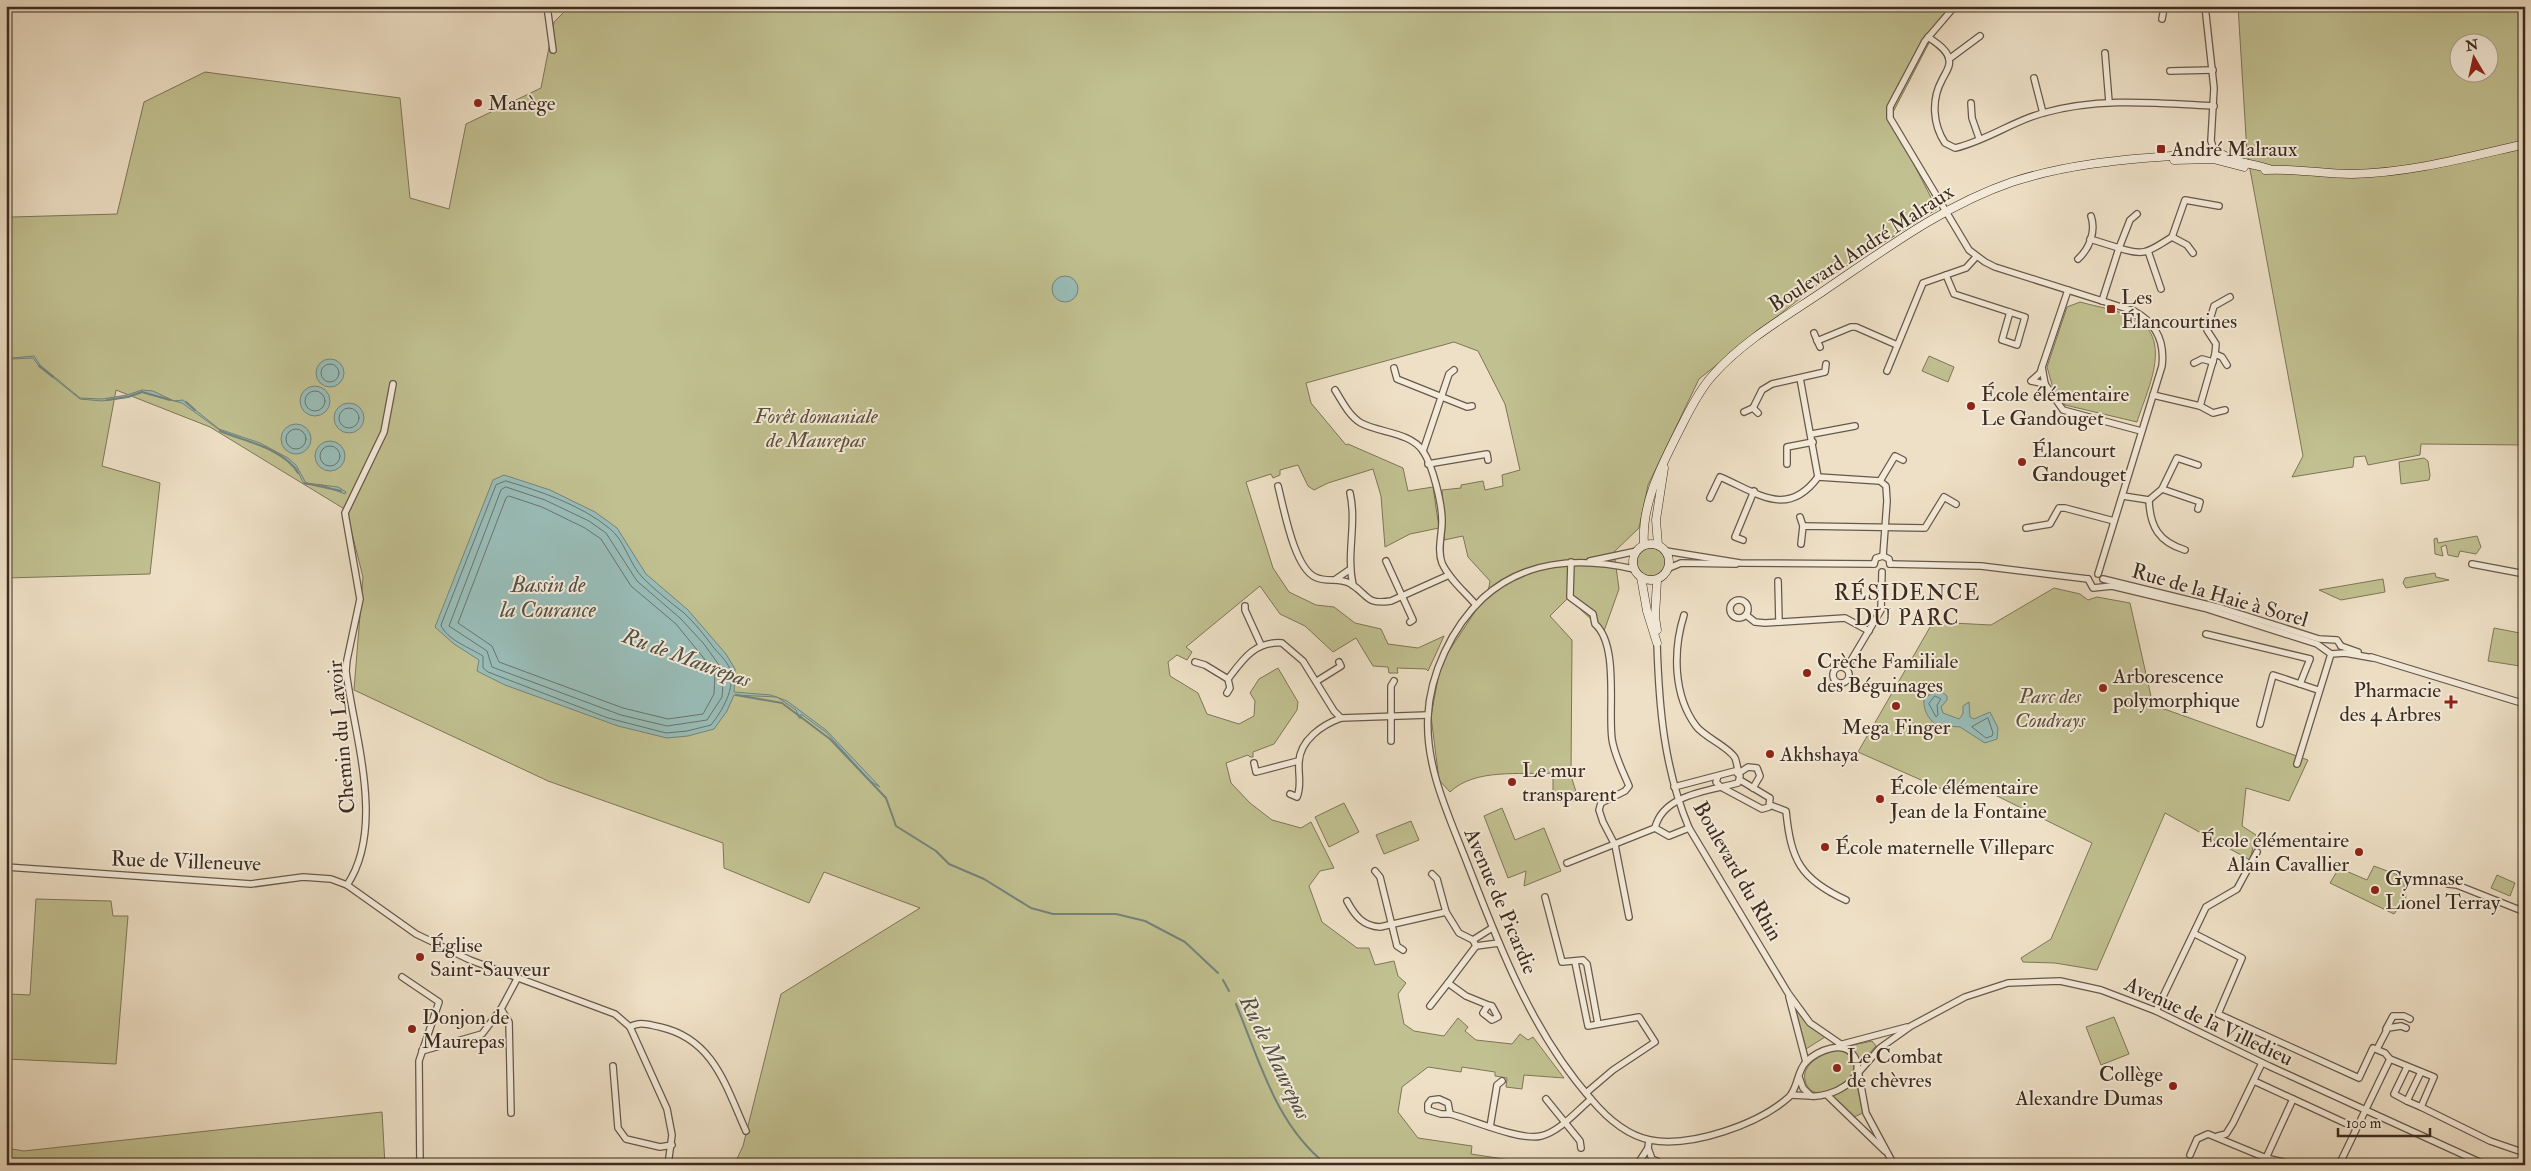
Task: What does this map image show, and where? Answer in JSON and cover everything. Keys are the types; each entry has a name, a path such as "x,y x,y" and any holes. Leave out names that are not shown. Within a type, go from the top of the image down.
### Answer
{"street":[{"path":"547,6 553,50"},
{"path":"1955,6 1928,37 1890,108 1890,118 1969,250 1995,267 2143,316 2159,333 2164,357 2098,574"},
{"path":"2162,19 2164,7 2205,6 2213,70 2214,106 2210,155"},
{"path":"1949,59 1980,36"},
{"path":"1928,37 1945,51 1949,59 1949,68 1940,82 1935,101 1935,119 1945,143 1955,148 2015,122 2079,104 2109,102 2214,106"},
{"path":"2105,53 2109,102"},
{"path":"2170,71 2213,70"},
{"path":"2034,78 2043,113"},
{"path":"1970,104 1972,118 1979,138"},
{"path":"2210,155 2212,143"},
{"name":"Boulevard André Malraux","path":"1644,545 1646,517 1660,465 1690,410 1712,375 1746,344 1917,228 1946,211 1990,190 2040,174 2082,164 2129,159 2210,155 2236,166 2309,173 2374,173 2416,168 2525,143"},
{"path":"2090,238 2137,254 2148,252 2172,237 2184,200 2219,206"},
{"path":"2102,301 2130,220 2137,214"},
{"path":"2078,259 2085,253 2094,227 2091,216"},
{"path":"2172,237 2187,245 2193,253"},
{"path":"2148,252 2161,289"},
{"path":"1887,371 1923,283 1966,268 1976,256"},
{"path":"1946,275 1954,294 2010,312 2025,317 2016,345 2002,340 2010,312"},
{"path":"2045,384 2031,382 2037,377 2042,367 2068,290"},
{"path":"2200,406 2215,354 2216,344 2208,330 2214,306 2230,297"},
{"path":"1814,333 1818,344 1851,327 1856,327 1897,346"},
{"path":"2215,354 2222,357 2227,365"},
{"path":"2194,363 2202,359 2213,362"},
{"path":"1744,412 1755,410 1762,390 1772,384 1827,375 1826,364"},
{"path":"2042,367 2045,384 2063,410 2141,431"},
{"path":"1394,368 1397,379 1441,398 1467,407 1472,406"},
{"path":"1423,451 1449,374 1454,370"},
{"path":"1800,378 1812,434 1818,477"},
{"name":"Chemin du Lavoir","path":"347,885 359,864 366,801 346,671 346,660 360,599 345,513 384,432 393,384"},
{"path":"1335,390 1350,413 1360,422 1401,436 1423,451 1440,499 1442,521 1439,551 1449,575 1476,605"},
{"path":"2153,395 2200,406 2213,413 2225,410"},
{"path":"1812,434 1855,426"},
{"path":"1786,464 1787,447 1813,442"},
{"name":"Boulevard André Malraux","path":"1658,545 1656,520 1658,496 1668,452"},
{"path":"1428,464 1487,454 1488,460"},
{"path":"1880,481 1895,456 1903,460"},
{"path":"2123,496 2149,500 2162,489 2177,458 2198,465"},
{"path":"1710,498 1720,476 1773,499 1790,500 1800,496 1818,477"},
{"path":"1818,477 1880,481 1886,486 1883,556"},
{"path":"1278,486 1301,566 1314,577 1324,580 1336,578 1350,570"},
{"path":"2162,489 2200,502 2198,509"},
{"path":"1743,540 1735,537 1754,491"},
{"path":"1350,493 1354,509 1350,570 1353,585"},
{"path":"1802,526 1925,528 1944,497 1956,504"},
{"path":"2149,500 2150,518 2158,535 2168,543 2185,550"},
{"path":"2026,528 2050,524 2059,508 2114,521"},
{"path":"1800,517 1802,526 1801,544"},
{"path":"1669,568 1670,559 1666,551 1658,545 1644,545 1637,551 1633,560 1634,569 1641,577 1656,580 1664,575 1669,568 1678,563 1729,566 1740,563"},
{"name":"Avenue de Picardie","path":"1584,562 1637,551"},
{"path":"1666,551 1740,563 1874,564"},
{"path":"1883,556 1887,558 1890,564 1887,571 1882,572 1876,569 1874,564 1876,558 1883,556"},
{"path":"1386,561 1413,620 1410,622"},
{"path":"1571,562 1570,597 1593,614 1595,624 1600,629 1610,657 1612,740 1629,786 1625,791 1601,803 1600,810 1603,822 1615,845 1630,917"},
{"name":"Avenue de Picardie","path":"1634,569 1584,562 1571,562 1528,569 1506,580 1476,605 1457,631 1440,662 1428,715 1430,754 1437,784 1492,928 1529,1006 1555,1051 1591,1100 1616,1125 1649,1140 1685,1139 1726,1132 1755,1119 1792,1095"},
{"path":"1890,564 1981,566 2088,579"},
{"path":"2472,564 2525,574"},
{"path":"1846,669 1870,632 1881,610 1882,572"},
{"path":"2088,579 2093,574 2098,574"},
{"path":"2088,579 2093,588 2101,586 2103,579 2098,574"},
{"path":"1336,578 1353,585 1367,599 1391,601 1449,575"},
{"name":"Boulevard du Rhin","path":"1641,577 1647,611 1657,643"},
{"name":"Rue de la Haie à Sorel","path":"2103,579 2212,605 2329,641"},
{"name":"Boulevard du Rhin","path":"1656,580 1655,617 1662,726 1674,788 1689,828 1788,993 1810,1023 1841,1046"},
{"path":"1778,581 1779,622"},
{"name":"Rue de la Haie à Sorel","path":"2101,586 2133,591 2212,610 2327,648"},
{"path":"1246,606 1245,610 1261,645"},
{"path":"1684,615 1678,635 1677,667 1680,693 1696,727 1734,756 1740,780 1770,798 1770,805"},
{"path":"1746,615 1755,622 1845,618 1870,632"},
{"path":"2206,634 2310,659 2300,684"},
{"path":"2331,654 2327,648 2329,641 2337,640 2341,646 2373,658 2525,704"},
{"path":"1228,679 1245,657 1261,645 1282,643 1303,661 1334,711 1341,718"},
{"path":"2339,652 2341,646"},
{"path":"2331,654 2339,652 2373,658"},
{"path":"2297,764 2318,690 2331,654"},
{"path":"1195,662 1205,665 1228,679 1230,688 1227,694"},
{"path":"1316,682 1340,666 1338,662"},
{"path":"2260,724 2273,675 2318,690"},
{"path":"1391,741 1392,686 1394,681"},
{"path":"1290,794 1297,797 1301,788 1298,760 1303,748 1314,733 1327,723 1341,718 1428,715"},
{"path":"1254,763 1256,772 1298,760"},
{"path":"1674,788 1738,772 1748,767 1757,768 1760,776 1753,788"},
{"path":"1718,776 1716,782 1722,787 1762,809 1770,805 1786,811 1792,849 1803,872 1824,890 1846,900"},
{"path":"1655,828 1657,818 1667,806 1678,800 1738,783 1740,780"},
{"path":"1567,863 1655,828"},
{"path":"1655,828 1669,836 1689,828"},
{"path":"2156,1011 2195,934 2206,907 2237,889 2256,852"},
{"name":"Rue de Villeneuve","path":"6,867 251,884 312,876 331,879 347,885 416,934 470,960 517,979 615,1014 630,1027 671,1122 672,1145 668,1165"},
{"path":"1375,871 1380,877 1397,946 1404,950"},
{"path":"1432,874 1437,879 1446,912 1459,933 1475,943 1499,943"},
{"path":"2448,884 2456,885 2525,912"},
{"path":"1545,897 1562,962 1583,960 1587,964 1598,1024"},
{"path":"1347,901 1353,913 1371,926 1392,924 1446,912"},
{"path":"1430,1006 1475,943 1492,928"},
{"path":"2195,934 2242,958 2218,1014 2359,1078 2373,1048 2385,1052 2390,1060 2434,1077 2421,1107"},
{"path":"1575,962 1588,1026 1639,1017 1655,1042 1612,1070 1586,1093"},
{"path":"402,977 439,1002 419,1061 420,1165"},
{"path":"422,1051 482,1034 501,1009 517,979"},
{"name":"Avenue de la Villedieu","path":"1857,1072 1880,1048 1912,1026 1965,997 2008,983 2032,980 2082,984 2156,1011 2262,1063 2483,1164"},
{"path":"1448,983 1466,996 1488,1005"},
{"name":"Boulevard du Rhin","path":"1788,993 1806,1062"},
{"path":"501,1009 509,1022 511,1113"},
{"path":"2377,1049 2393,1016 2404,1016 2410,1019"},
{"path":"630,1027 638,1023 668,1029 704,1050 717,1066 746,1131"},
{"name":"Avenue de la Villedieu","path":"1841,1046 1912,1026"},
{"path":"2385,1032 2394,1026 2406,1028"},
{"path":"1857,1072 1827,1095 1792,1095 1806,1062 1841,1046 1856,1058 1857,1072 1866,1113 1894,1165"},
{"path":"2339,1165 2390,1060"},
{"path":"2218,1136 2226,1134 2233,1123 2262,1063"},
{"path":"613,1066 618,1128 626,1140 660,1147 672,1145"},
{"path":"2407,1067 2394,1094 2503,1146 2525,1153"},
{"path":"2407,1101 2421,1072"},
{"path":"1799,1077 1803,1088 1811,1096"},
{"path":"1490,1127 1497,1085 1502,1081"},
{"path":"2254,1081 2356,1128"},
{"path":"1827,1095 1889,1155"},
{"path":"1546,1099 1580,1141 1581,1148"},
{"path":"2266,1158 2293,1099"},
{"path":"1450,1114 1490,1127 1541,1136 1564,1122 1591,1100"},
{"path":"2190,1155 2197,1138 2208,1134 2218,1136 2266,1158 2296,1165"},
{"path":"1637,1165 1648,1148 1649,1140"},
{"path":"1648,1148 1652,1159 1665,1165"},
{"path":"1646,1165 1652,1159"}],"green space":[{"name":"Forêt domaniale de Maurepas","path":"570,6 1956,6 1930,41 1890,118 1937,209 1818,284 1699,379 1648,485 1639,528 1614,552 1619,589 1604,631 1568,598 1550,616 1572,640 1571,776 1579,801 1553,802 1553,773 1485,776 1460,784 1450,792 1439,780 1431,716 1441,663 1488,592 1490,581 1468,557 1463,536 1444,540 1445,526 1442,490 1461,488 1461,485 1483,481 1485,490 1503,486 1502,475 1520,470 1505,404 1478,351 1454,342 1306,383 1311,403 1346,445 1348,444 1403,468 1408,491 1433,487 1439,528 1410,534 1385,547 1381,496 1373,469 1328,483 1314,490 1308,486 1298,465 1280,470 1280,475 1273,478 1271,474 1246,482 1273,568 1289,592 1316,605 1334,607 1355,623 1381,629 1388,644 1418,648 1444,636 1428,671 1426,669 1397,668 1398,673 1389,673 1388,667 1373,666 1356,638 1333,652 1305,626 1280,614 1260,586 1186,647 1192,652 1187,660 1177,655 1168,662 1170,676 1198,693 1207,714 1239,724 1254,716 1255,701 1250,693 1259,679 1278,668 1298,702 1297,710 1274,744 1253,752 1253,757 1248,755 1226,763 1231,783 1250,803 1272,820 1301,828 1311,822 1334,868 1320,871 1309,886 1322,922 1357,948 1369,948 1375,965 1394,961 1398,976 1406,983 1398,994 1404,1024 1414,1031 1444,1036 1458,1018 1468,1027 1465,1031 1476,1040 1512,1044 1520,1034 1528,1040 1533,1037 1564,1078 1524,1075 1522,1089 1506,1087 1507,1078 1495,1076 1495,1072 1462,1067 1461,1072 1428,1067 1402,1087 1398,1112 1418,1138 1472,1146 1471,1154 1543,1165 734,1165 743,1146 781,994 920,908 824,872 809,903 724,868 723,843 548,781 354,690 363,577 346,510 210,427 116,390 102,466 160,483 150,574 6,578 6,220 12,217 117,214 144,102 205,72 400,98 410,198 449,209 466,124 541,88 554,22"},
{"path":"2238,6 2525,6 2525,445 2421,444 2420,455 2368,465 2365,456 2354,457 2353,467 2292,477 2303,456 2247,153"},
{"path":"2080,302 2116,311 2136,319 2147,328 2153,340 2155,353 2154,367 2151,382 2137,422 2065,405 2053,388 2047,367 2067,307"},
{"path":"1929,356 1954,367 1948,382 1922,371"},
{"path":"2424,458 2428,461 2429,480 2401,484 2399,462"},
{"path":"2477,536 2481,547 2476,554 2460,551 2458,557 2448,555 2446,545 2441,547 2443,556 2435,554 2434,539 2437,538 2438,543"},
{"path":"1651,548 1661,552 1665,562 1661,572 1651,576 1641,572 1637,562 1641,552"},
{"path":"2435,573 2436,577 2449,580 2406,588 2403,583 2405,578"},
{"path":"2383,579 2385,592 2341,600 2319,590"},
{"name":"Parc des Coudrays","path":"2054,588 2080,594 2088,600 2097,597 2130,603 2153,705 2308,760 2289,801 2246,788 2242,826 2256,835 2250,860 2165,813 2097,970 2055,963 2023,962 2021,958 2051,939 2092,843 1993,794 1948,792 1858,752 1933,622 1991,625"},
{"path":"2494,628 2525,634 2520,666 2488,661"},
{"path":"1344,803 1359,832 1329,847 1315,817"},
{"path":"1502,808 1515,840 1544,828 1561,871 1524,886 1526,871 1508,878 1484,816"},
{"path":"1411,821 1419,840 1384,854 1376,835"},
{"name":"Gymnase Lionel Terray","path":"2374,866 2403,877 2406,897 2394,914 2330,883 2339,868 2367,880"},
{"path":"2497,875 2515,883 2510,896 2491,888"},
{"path":"36,899 111,901 113,916 128,916 116,1064 6,1059 9,994 30,995"},
{"path":"1794,1005 1810,1026 1825,1037 1806,1049"},
{"path":"2114,1017 2129,1054 2101,1065 2086,1027"},
{"path":"1872,1041 1876,1046 1860,1064 1858,1056 1849,1046"},
{"path":"1839,1049 1850,1056 1854,1064 1853,1072 1848,1080 1840,1086 1822,1093 1812,1091 1805,1080 1807,1068 1821,1056"},
{"path":"1856,1080 1863,1113 1854,1117 1832,1096"},
{"path":"382,1112 385,1165 6,1165 6,1148 24,1151"}],"water":[{"path":"1065,276 1074,280 1078,289 1074,298 1065,302 1056,298 1052,289 1056,280"},
{"path":"6,356 12,358 34,356 40,365 80,398 102,399 127,395 142,390 153,391 173,401 142,392 128,397 102,401 80,399 39,366 33,358 12,359"},
{"path":"330,359 340,363 344,373 340,383 330,387 320,383 316,373 320,363"},
{"path":"315,386 326,390 330,401 326,412 315,416 304,412 300,401 304,390"},
{"path":"183,400 219,429 260,443 288,458 296,465 306,483 322,485 304,484 296,468 288,461 265,447 221,431 182,403 175,401"},
{"path":"349,403 360,407 364,418 360,429 349,433 338,429 334,418 338,407"},
{"path":"296,424 307,428 311,439 307,450 296,454 285,450 281,439 285,428"},
{"path":"330,441 341,445 345,456 341,467 330,471 319,467 315,456 319,445"},
{"name":"Bassin de la Courance","path":"504,475 550,490 595,512 617,528 646,574 688,610 726,654 735,669 734,692 776,697 734,695 727,711 714,729 688,736 667,738 618,726 505,685 477,671 479,660 454,644 435,627 493,480"},
{"path":"322,485 338,487 346,492 345,494"},
{"path":"1934,691 1941,691 1947,696 1947,700 1941,707 1943,713 1959,719 1963,714 1963,706 1969,702 1970,717 1974,719 1990,712 1998,728 1997,739 1985,743 1960,727 1936,725 1924,707 1924,699"},
{"path":"778,698 787,701 826,730 880,787 870,781 827,733 801,714 801,718 799,718 796,710"}],"waterway":[{"name":"Ru de Maurepas","path":"39,366 53,377"},
{"name":"Ru de Maurepas","path":"107,400 128,397 142,392 170,400"},
{"name":"Ru de Maurepas","path":"186,402 195,410"},
{"name":"Ru de Maurepas","path":"220,431 274,452 283,457 298,473"},
{"name":"Ru de Maurepas","path":"305,483 341,491"},
{"name":"Ru de Maurepas","path":"736,695 782,703 830,739 886,798 896,826 936,851 949,864 984,879 1031,908 1053,914 1116,914 1145,921 1185,942 1218,973"},
{"name":"Ru de Maurepas","path":"1223,980 1229,991"},
{"name":"Ru de Maurepas","path":"1236,1004 1262,1070 1282,1112 1309,1149 1327,1165"}],"place":[{"name":"Manège","path":"478,103"},
{"name":"André Malraux","path":"2161,149"},
{"name":"Les Élancourtines","path":"2111,309"},
{"name":"École élémentaire Le Gandouget","path":"1971,406"},
{"name":"Élancourt Gandouget","path":"2022,462"},
{"name":"Crèche Familiale des Béguinages","path":"1807,673"},
{"name":"Arborescence polymorphique","path":"2103,688"},
{"name":"Pharmacie des 4 Arbres","path":"2451,702"},
{"name":"Mega Finger","path":"1896,706"},
{"name":"Akhshaya","path":"1770,754"},
{"name":"Le mur transparent","path":"1512,782"},
{"name":"École élémentaire Jean de la Fontaine","path":"1880,799"},
{"name":"École maternelle Villeparc","path":"1825,847"},
{"name":"École élémentaire Alain Cavallier","path":"2359,852"},
{"name":"Gymnase Lionel Terray","path":"2375,890"},
{"name":"Église Saint-Sauveur","path":"420,957"},
{"name":"Donjon de Maurepas","path":"412,1029"},
{"name":"Le Combat de chèvres","path":"1837,1068"},
{"name":"Collège Alexandre Dumas","path":"2173,1086"}],"district":[{"name":"RÉSIDENCE DU PARC","path":"1907,604"}]}
